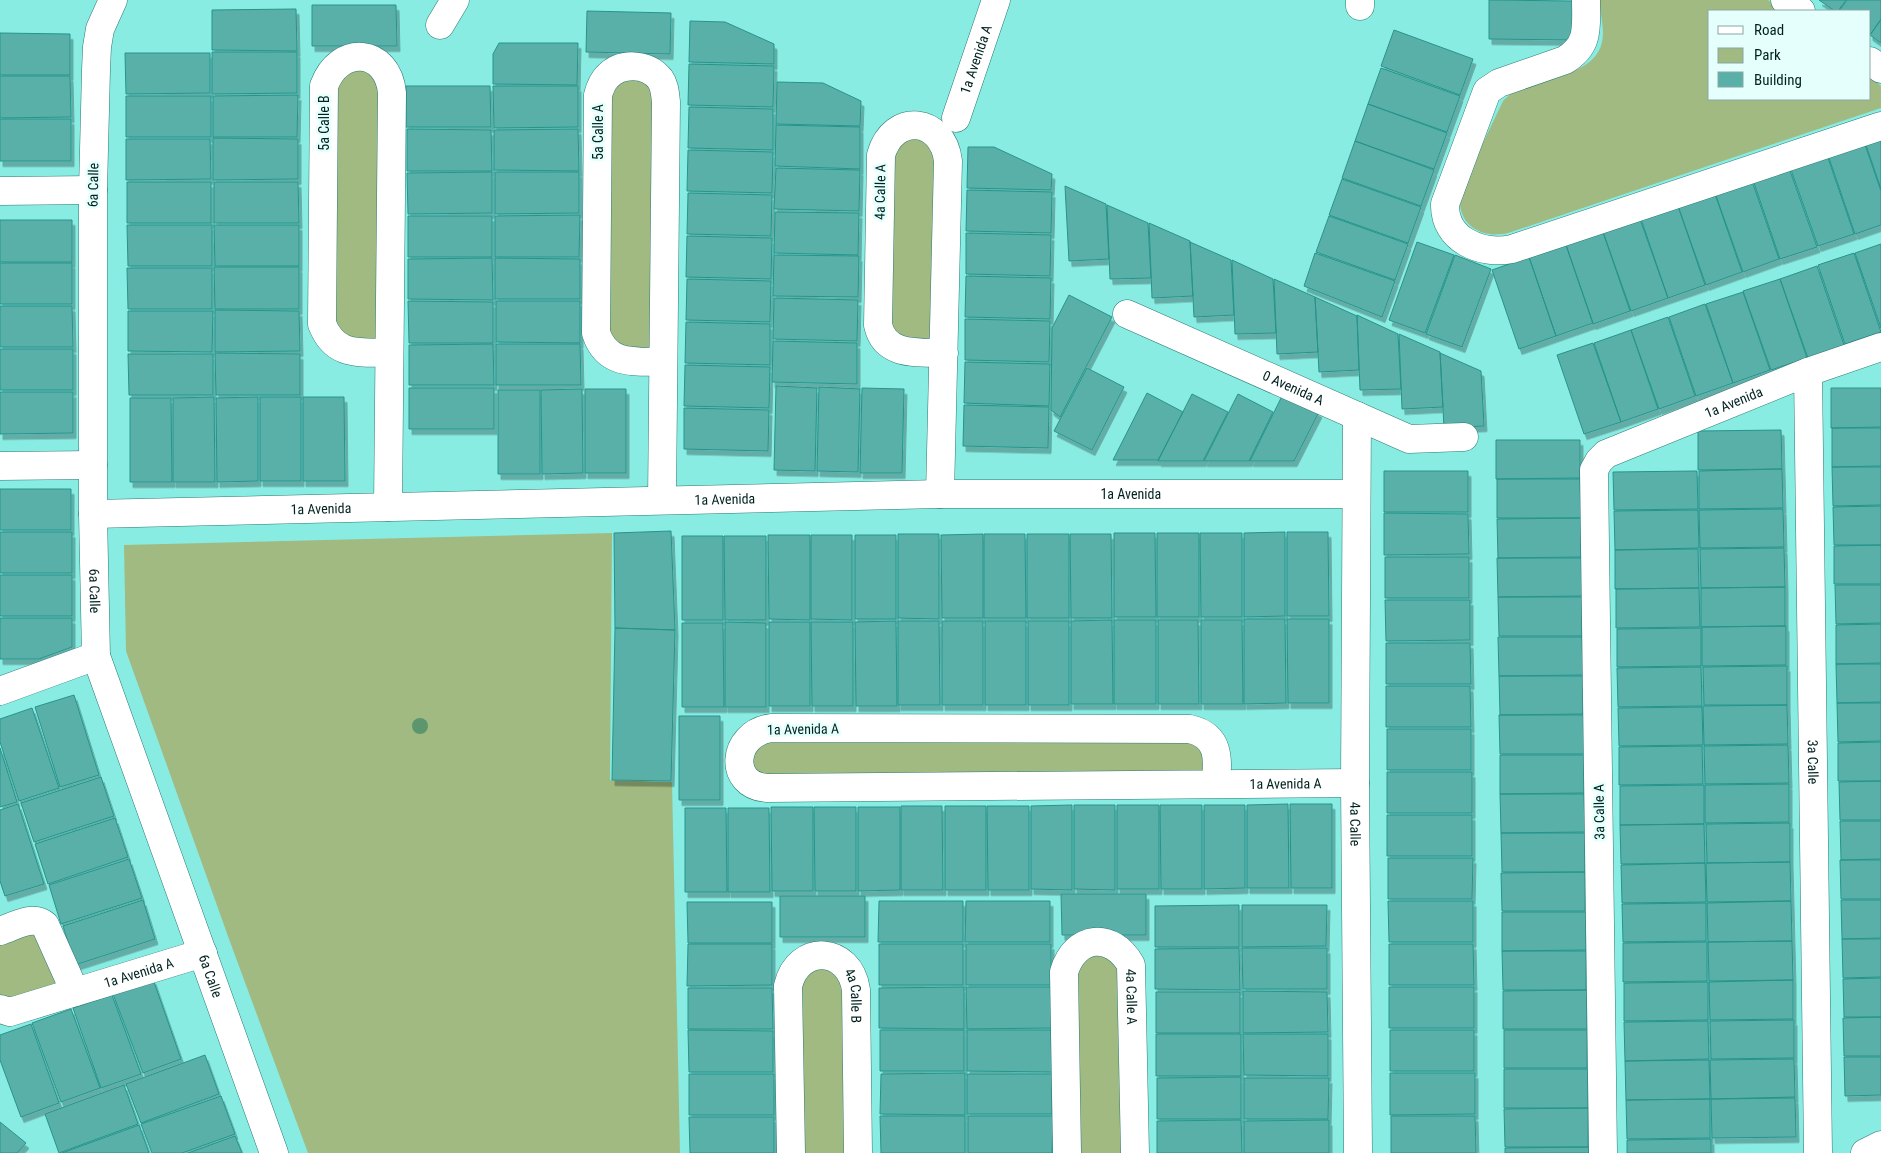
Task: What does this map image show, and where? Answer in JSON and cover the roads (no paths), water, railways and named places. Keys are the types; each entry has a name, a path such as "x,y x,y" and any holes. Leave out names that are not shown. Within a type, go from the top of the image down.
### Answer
{"street":[{"name":"6a Calle","path":"113,0 100,29 97,47 92,190 96,656 274,1153"},
{"path":"440,25 455,0"},
{"name":"1a Avenida A","path":"956,118 996,0"},
{"path":"1586,0 1585,33 1582,44 1574,53 1565,60 1499,82 1487,91 1445,204 1447,222 1452,232 1461,240 1476,247 1494,250 1518,248 1881,126"},
{"path":"1785,0 1800,10"},
{"name":"5a Calle B","path":"388,507 391,81 386,71 377,62 366,58 354,57 343,60 334,67 324,86 322,324 326,334 341,349 351,352 389,353"},
{"name":"5a Calle A","path":"662,500 665,90 660,79 651,72 640,67 628,66 617,69 607,76 601,85 598,95 596,333 606,352 615,358 663,362"},
{"name":"4a Calle A","path":"940,494 944,353 948,161 947,150 942,139 933,131 922,127 910,126 900,129 890,136 884,144 881,155 878,325 884,339 897,349 907,352 944,353"},
{"path":"0,191 92,190"},
{"name":"0 Avenida A","path":"1128,314 1409,439 1464,437"},
{"name":"1a Avenida","path":"1594,470 1606,454 1808,372 1881,347"},
{"name":"3a Calle","path":"1808,372 1818,1153"},
{"name":"4a Calle","path":"1357,416 1355,783 1358,1153"},
{"path":"0,466 93,465"},
{"name":"3a Calle A","path":"1594,470 1603,1153"},
{"name":"1a Avenida","path":"94,514 940,494 1356,494"},
{"path":"6,687 96,656"},
{"name":"1a Avenida A","path":"1216,783 1218,762 1214,747 1205,735 1190,729 771,728 761,730 752,735 742,747 740,758 745,778 754,785 767,788 1355,783"},
{"path":"0,932 34,920 41,921 45,925 75,992"},
{"name":"4a Calle A","path":"1067,1153 1064,972 1067,961 1073,952 1082,945 1094,942 1105,942 1116,946 1125,954 1130,964 1134,1153"},
{"name":"1a Avenida A","path":"0,1009 10,1012 203,953"},
{"name":"4a Calle B","path":"791,1153 788,986 791,975 797,966 817,956 829,956 840,960 849,968 854,978 856,990 858,1153"},
{"path":"1865,1153 1881,1144"}]}
